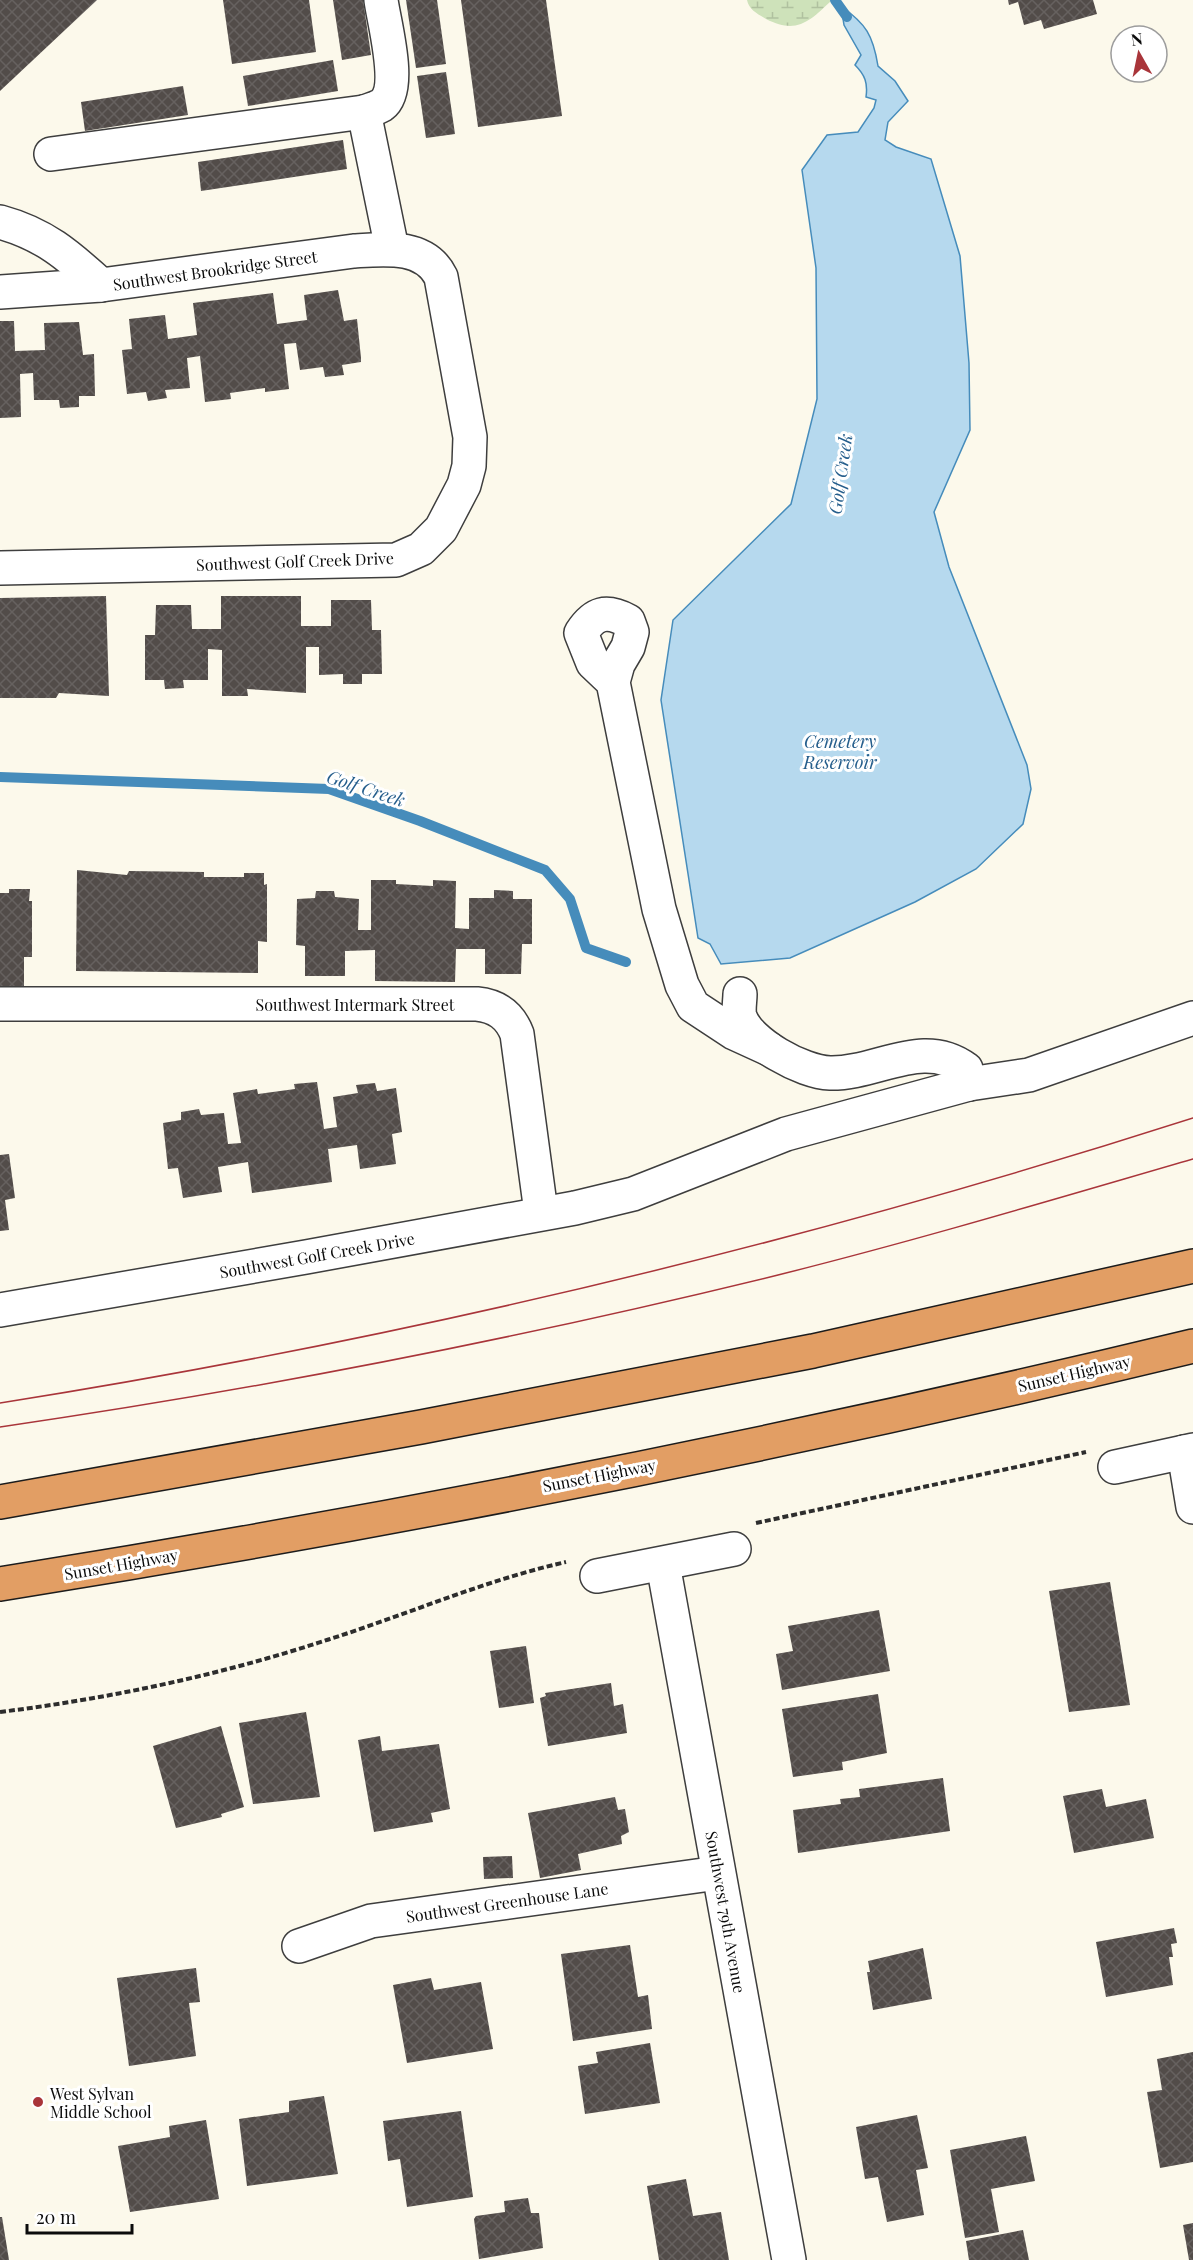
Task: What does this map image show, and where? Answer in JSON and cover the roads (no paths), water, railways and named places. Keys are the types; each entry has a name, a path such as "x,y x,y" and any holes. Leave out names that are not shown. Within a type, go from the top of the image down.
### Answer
{"highway":[{"path":"0,1502 421,1427 813,1351 1193,1266"},
{"name":"Sunset Highway","path":"0,1584 410,1512 680,1459 1193,1346"}],"street":[{"path":"51,154 364,112 383,104 391,88 392,71 381,0"},
{"path":"364,112 392,249"},
{"path":"0,222 28,230 57,247 101,285"},
{"name":"Southwest Brookridge Street","path":"0,292 101,285 354,251 392,249 414,254 427,261"},
{"name":"Southwest Golf Creek Drive","path":"0,568 396,560 421,549 435,537 445,522 464,484 470,456 470,437 441,277 427,261"},
{"path":"613,682 659,909 682,985 693,1006 769,1049 806,1066 828,1073 920,1056 939,1055 952,1059 966,1069 969,1084"},
{"path":"740,994 739,1016 749,1034 769,1049"},
{"name":"Southwest Intermark Street","path":"0,1004 477,1004 492,1006 507,1018 517,1034 542,1212"},
{"name":"Southwest Golf Creek Drive","path":"0,1310 306,1257 633,1194 786,1134 969,1084 1029,1075 1193,1018"},
{"path":"1115,1467 1189,1451 1193,1507"},
{"path":"597,1576 734,1549"},
{"name":"Southwest 79th Avenue","path":"663,1564 789,2260"},
{"name":"Southwest Greenhouse Lane","path":"299,1946 371,1921 718,1873"}],"water":[{"name":"Cemetery Reservoir","path":"841,6 867,31 874,46 878,66 895,81 908,101 888,122 885,140 896,147 931,159 960,256 969,363 970,430 934,512 949,567 1027,765 1031,789 1023,824 976,869 915,902 790,958 721,964 710,944 698,938 661,700 673,620 791,504 817,399 816,268 802,170 827,135 858,132 874,108 876,100 866,97 865,80 855,65 861,55 844,25"}],"waterway":[{"name":"Golf Creek","path":"835,0 847,17"},
{"name":"Golf Creek","path":"0,777 329,789 420,821 545,870 570,899 586,948 626,962"}],"tram line":[{"path":"0,1403 152,1378 302,1349 453,1318 602,1283 899,1206 1046,1164 1193,1118"},
{"path":"0,1427 294,1379 585,1320 830,1262 1193,1159"}],"place":[{"name":"West Sylvan Middle School","path":"38,2102"}]}
